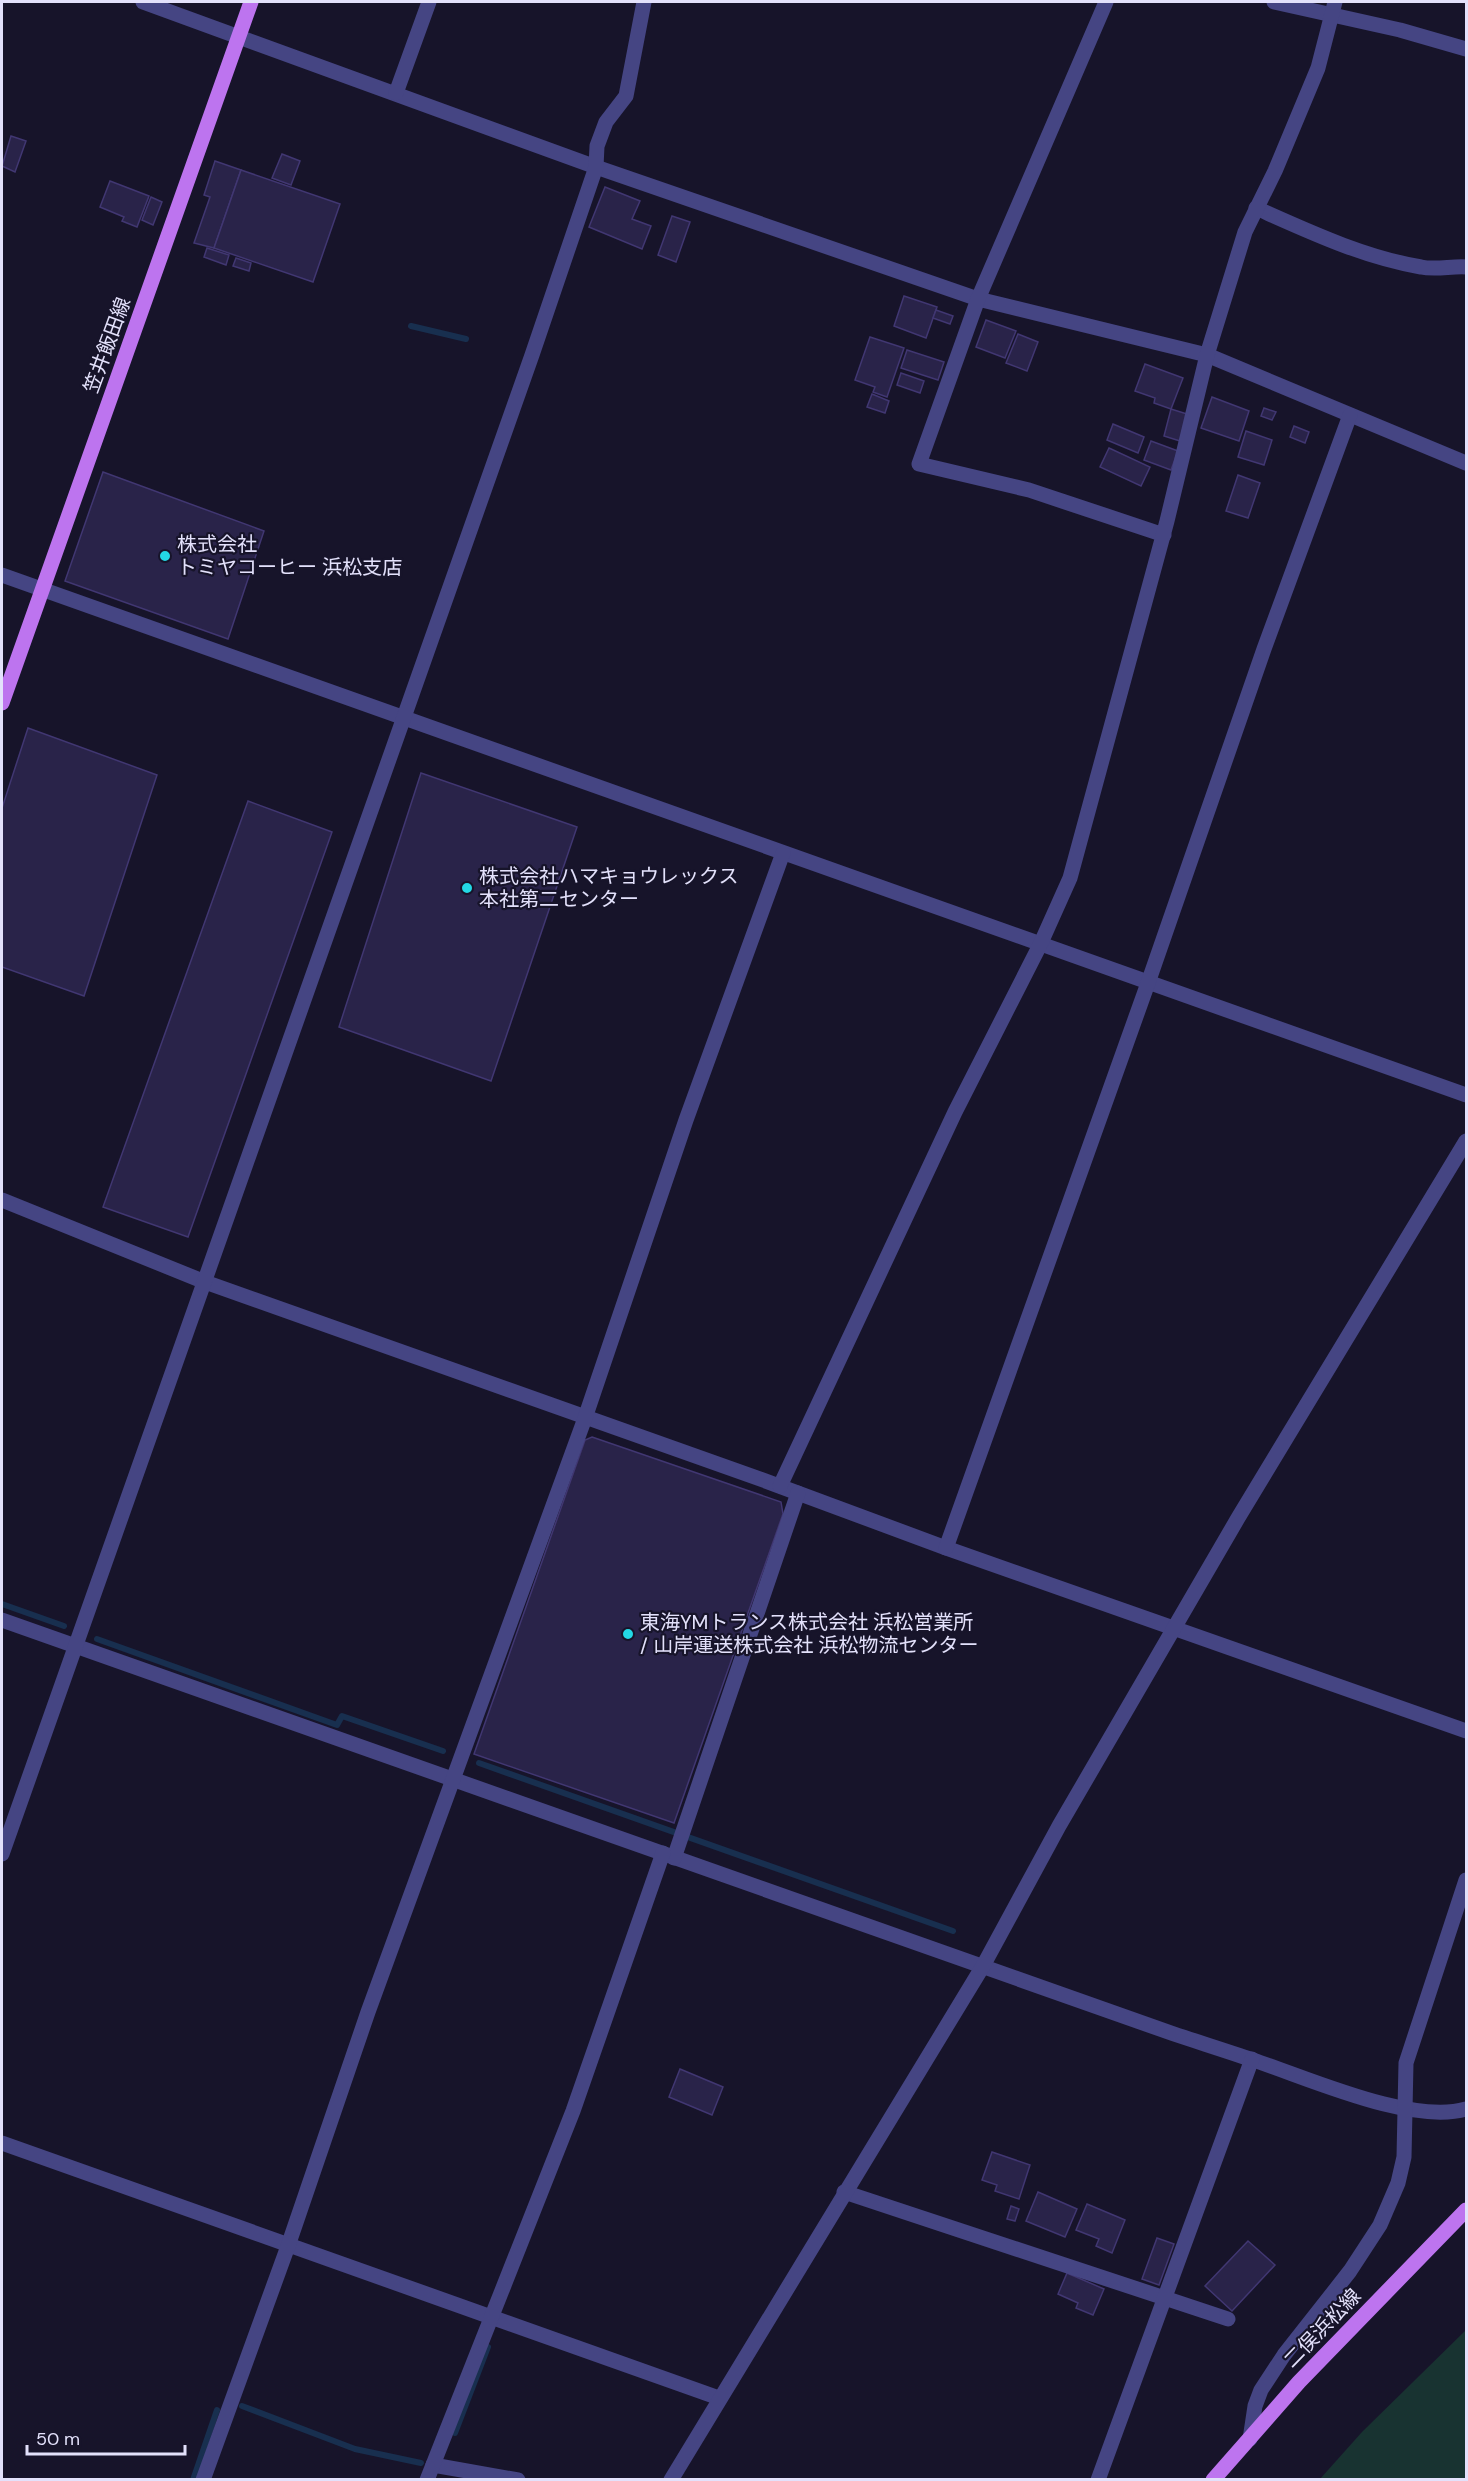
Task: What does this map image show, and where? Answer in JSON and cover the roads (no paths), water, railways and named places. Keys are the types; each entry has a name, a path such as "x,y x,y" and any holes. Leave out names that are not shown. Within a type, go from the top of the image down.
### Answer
{"main road":[{"name":"笠井飯田線","path":"2,702 251,2"},
{"name":"二俣浜松線","path":"1213,2480 1307,2374 1467,2210"}],"street":[{"path":"143,2 596,167 978,299 1207,355 1467,463"},
{"path":"396,93 429,2"},
{"path":"3,1845 76,1647 404,717 596,167 597,146 606,122 626,96 644,2"},
{"path":"1106,2 978,299 919,464 1029,490 1164,535"},
{"path":"1274,2 1333,8 1467,49"},
{"path":"780,1486 949,1123 1040,945 1070,878 1164,535 1207,355 1245,232 1280,160 1318,68 1333,8"},
{"path":"1256,208 1336,243 1388,259 1423,268 1467,267"},
{"path":"946,1548 1148,983 1264,649 1350,415"},
{"path":"2,575 1467,1095"},
{"path":"203,2480 288,2246 368,2012 585,1418 686,1120 783,853"},
{"path":"671,2480 983,1966 1059,1826 1175,1628 1467,1141"},
{"path":"2,1200 205,1282 780,1486 946,1548 1467,1731"},
{"path":"427,2480 573,2111 668,1855 682,1834 798,1493"},
{"path":"2,1620 1341,2091 1407,2109 1452,2113 1467,2109"},
{"path":"1250,2439 1255,2406 1261,2390 1284,2355 1350,2271 1380,2225 1398,2183 1404,2157 1407,2109 1406,2063 1467,1880"},
{"path":"1098,2480 1252,2059"},
{"path":"2,2143 719,2398"},
{"path":"844,2192 1228,2319"},
{"path":"433,2465 518,2480"}],"waterway":[{"path":"411,326 466,339"},
{"path":"2,1604 64,1626"},
{"path":"97,1639 337,1725 342,1716 443,1751"},
{"path":"479,1763 953,1931"},
{"path":"455,2433 488,2347"},
{"path":"242,2406 355,2449 421,2463"},
{"path":"193,2480 217,2410"}],"place":[{"name":"株式会社 トミヤコーヒー 浜松支店","path":"165,556"},
{"name":"株式会社ハマキョウレックス 本社第二センター","path":"467,888"},
{"name":"東海YMトランス株式会社 浜松営業所 / 山岸運送株式会社 浜松物流センター","path":"628,1634"}]}
